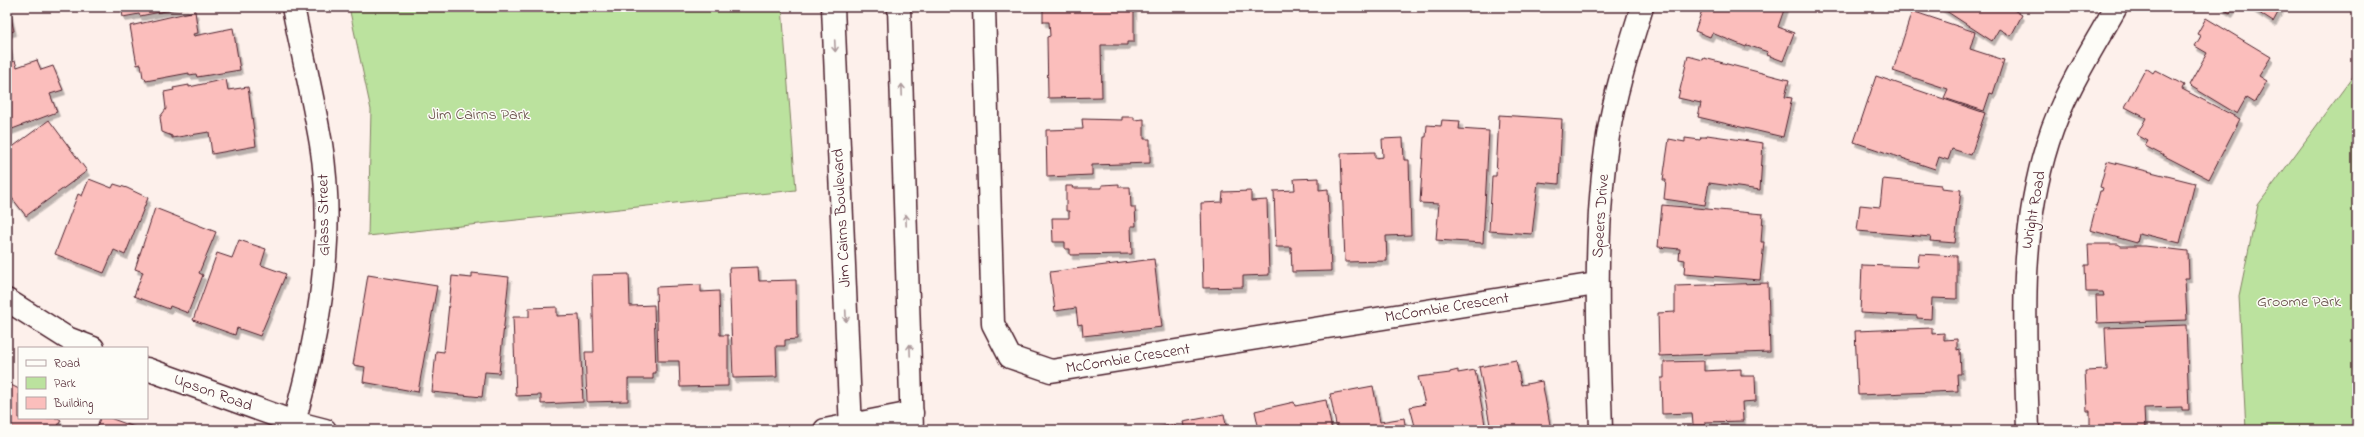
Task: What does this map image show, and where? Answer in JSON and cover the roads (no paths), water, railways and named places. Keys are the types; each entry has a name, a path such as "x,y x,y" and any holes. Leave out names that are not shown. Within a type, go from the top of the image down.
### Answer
{"street":[{"name":"Glass Street","path":"293,7 321,144 325,188 326,233 318,322 294,422"},
{"name":"Jim Cairns Boulevard","path":"833,7 851,428"},
{"path":"825,430 912,422 899,7"},
{"name":"McCombie Crescent","path":"984,7 993,324 1010,357 1051,371 1596,284"},
{"name":"Speers Drive","path":"1601,430 1596,284 1600,206 1608,136 1622,70 1642,7"},
{"name":"Wright Road","path":"2028,430 2024,285 2031,209 2048,141 2069,88 2116,7"},
{"path":"7,300 67,338 90,347"},
{"name":"Upson Road","path":"148,369 294,422 325,430"}],"park label":[{"name":"Jim Cairns Park","path":"479,115"},
{"name":"Groome Park","path":"2299,302"}]}
